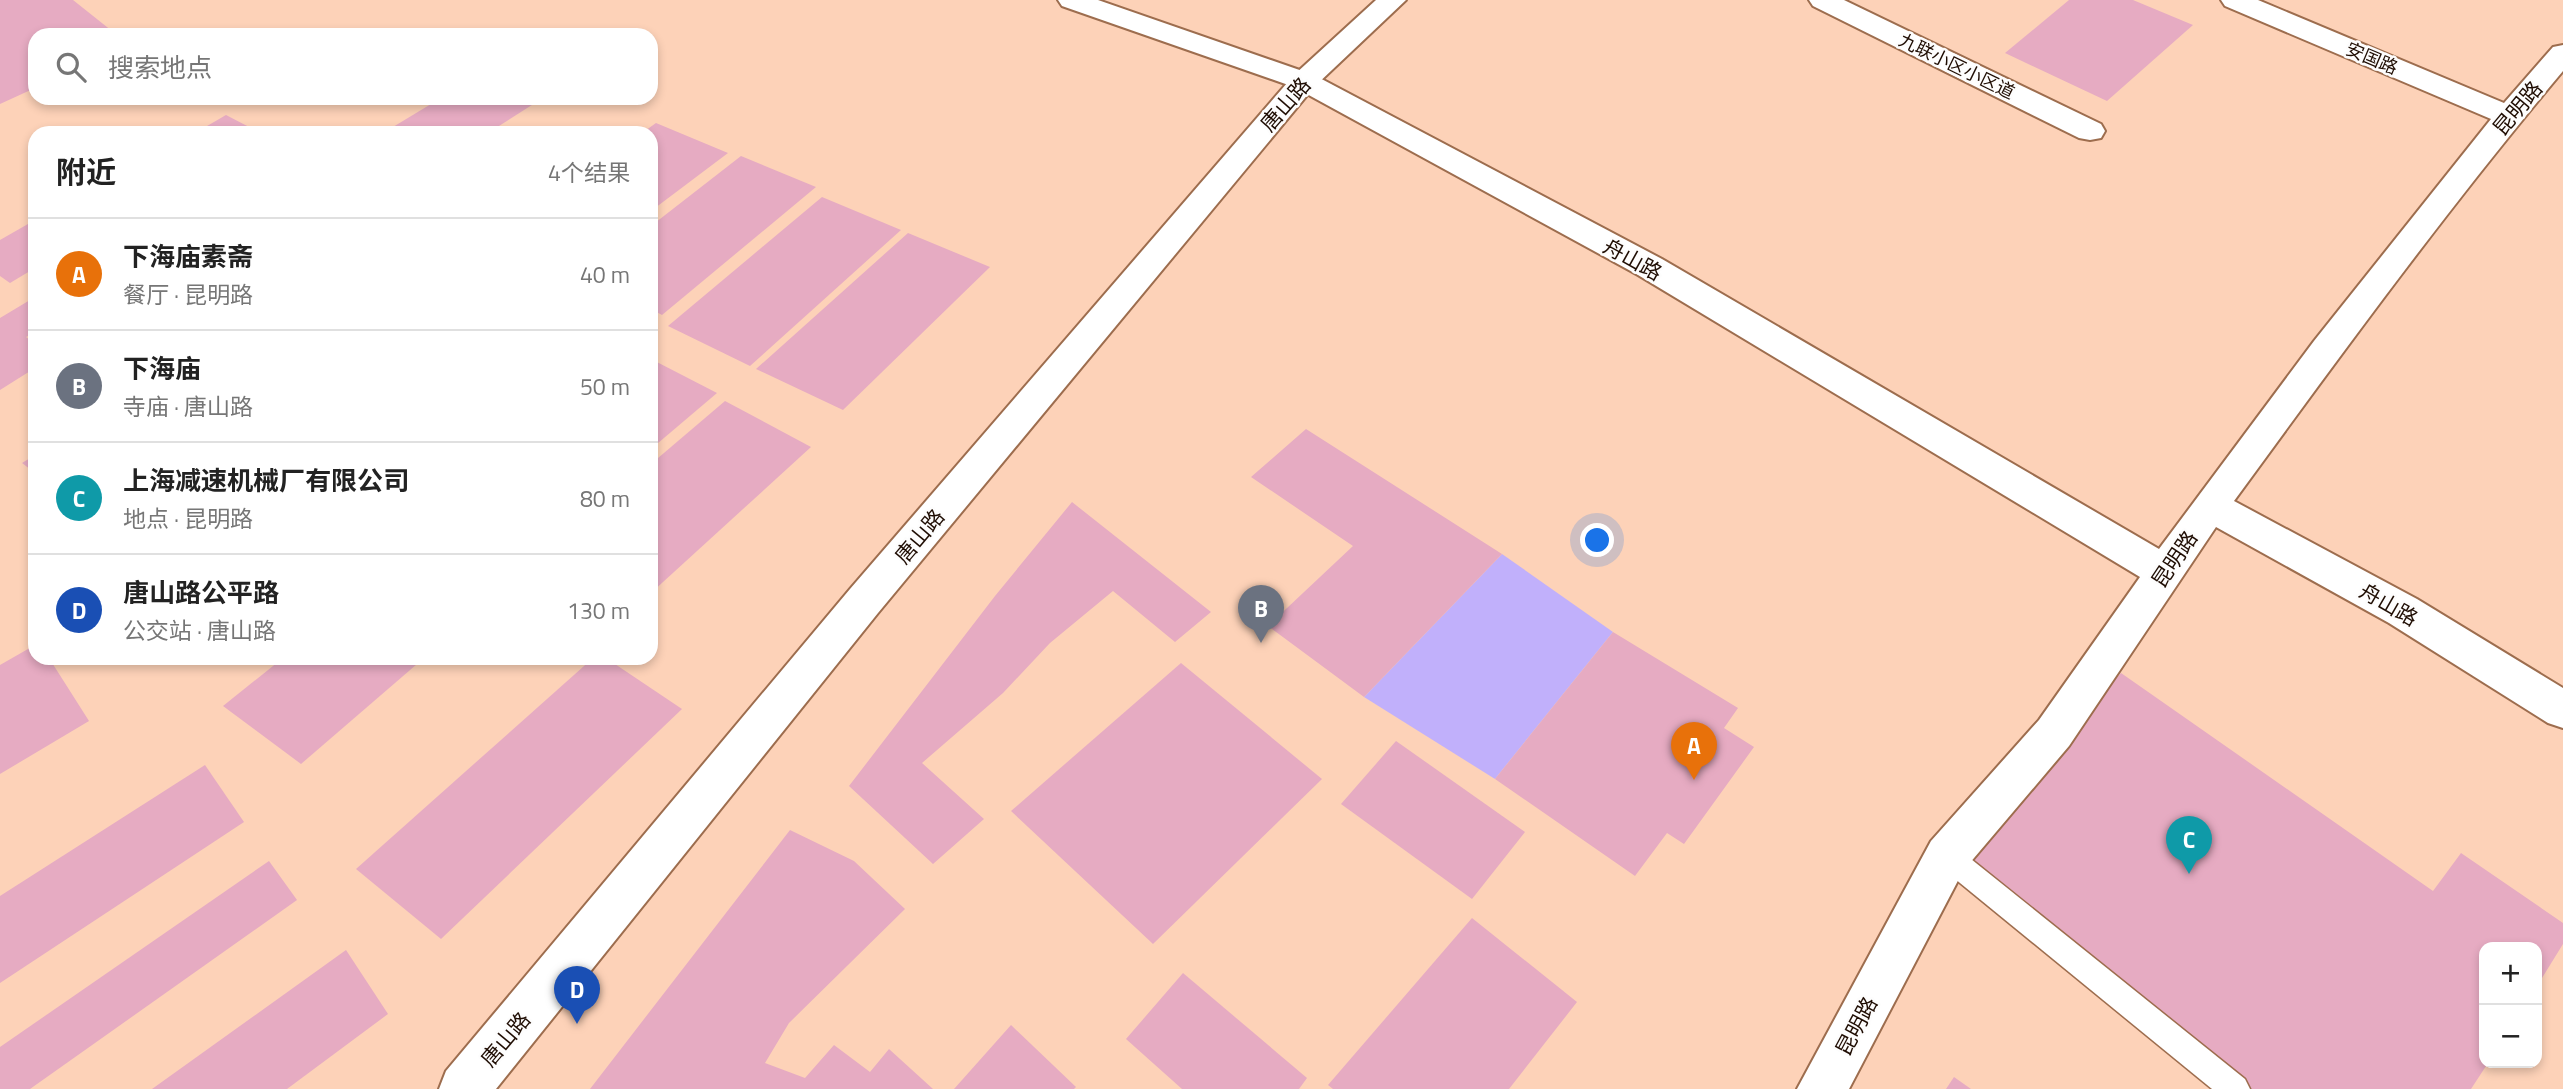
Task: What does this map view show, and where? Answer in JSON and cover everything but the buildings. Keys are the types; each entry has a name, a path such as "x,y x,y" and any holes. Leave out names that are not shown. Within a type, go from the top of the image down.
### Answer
{"street":[{"name":"舟山路","path":"1072,0 1304,80 1650,267 2166,573"},
{"name":"唐山路","path":"464,1089 864,601 1304,80 1392,0"},
{"name":"九联小区小区道","path":"1823,0 2090,131"},
{"name":"安国路","path":"2235,0 2509,116"},
{"name":"昆明路","path":"1822,1089 1947,856 2053,733 2210,506 2326,350 2509,116 2563,53"},
{"name":"舟山路","path":"2210,506 2403,611 2563,710"}],"lane":[{"path":"1947,856 2235,1089"}],"shaded area":[{"path":"1502,554 1613,632 1495,779 1364,697"}],"place":[{"name":"下海庙","path":"1261,643"},
{"name":"下海庙素斋","path":"1694,780"},
{"name":"上海减速机械厂有限公司","path":"2189,874"},
{"name":"唐山路公平路","path":"577,1024"}]}
